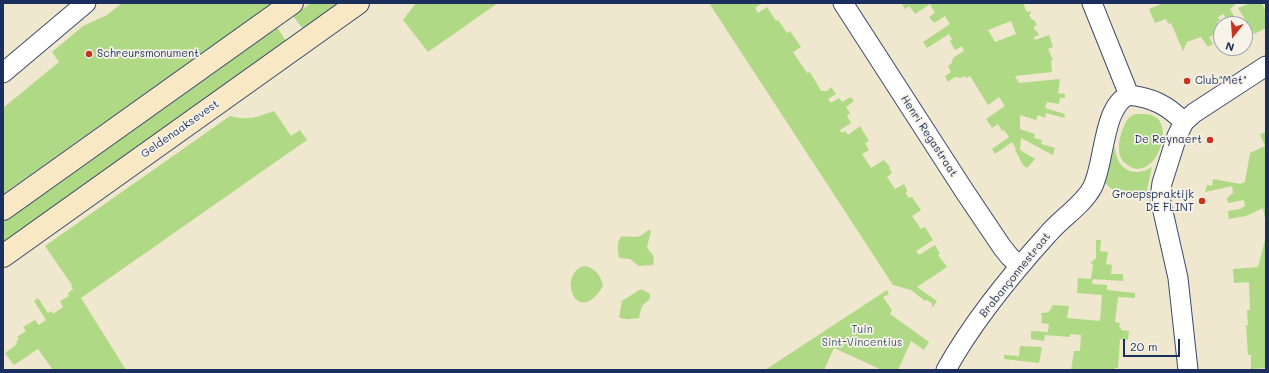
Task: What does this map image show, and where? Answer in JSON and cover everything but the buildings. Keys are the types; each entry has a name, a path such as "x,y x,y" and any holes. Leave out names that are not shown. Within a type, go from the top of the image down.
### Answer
{"main road":[{"path":"3,209 292,3"},
{"name":"Geldenaaksevest","path":"3,256 358,3"}],"street":[{"path":"3,73 86,3"},
{"name":"Henri Regastraat","path":"843,3 982,217 1010,258 1020,266"},
{"path":"1092,3 1129,95 1156,101 1172,110 1184,122"},
{"path":"1188,370 1178,278 1160,198 1162,183 1172,149 1184,122 1194,113 1266,66"},
{"name":"Brabançonnestraat","path":"946,370 973,327 1020,266 1050,231 1088,196 1093,186 1106,136 1116,107 1121,100 1129,95"}],"green space":[{"path":"122,3 272,3 3,194 3,108 59,62 52,52 83,26 107,15"},
{"path":"311,3 339,3 303,29 293,16"},
{"path":"416,3 498,3 428,52 403,20"},
{"path":"709,3 762,3 755,8 758,13 767,7 776,21 778,20 787,33 790,31 801,47 793,52 807,73 810,72 821,91 827,91 831,87 836,94 828,99 831,103 839,98 842,102 851,97 854,101 846,107 850,113 847,116 851,123 840,130 842,133 845,131 848,135 860,126 869,141 865,143 869,150 862,154 871,168 884,160 890,167 889,168 892,173 887,177 895,189 904,184 907,190 906,194 909,198 912,197 921,210 912,216 921,229 925,227 933,240 916,251 919,255 935,245 940,254 938,255 947,267 917,287 937,301 933,307 931,306 933,304 927,300 925,301 911,290 893,285"},
{"path":"1023,3 1027,12 1030,11 1031,13 1029,15 1037,25 1034,27 1035,31 1037,31 1039,35 1034,37 1035,40 1049,35 1053,47 1048,49 1053,60 1051,61 1052,72 1015,76 1019,83 1060,79 1058,93 1065,94 1065,98 1060,98 1059,104 1047,102 1045,108 1065,114 1064,118 1046,113 1045,118 1038,115 1036,120 1020,115 1020,129 1035,134 1034,138 1042,140 1041,144 1055,148 1053,155 1021,138 1020,150 1035,159 1027,168 1023,165 1012,142 995,154 992,149 1009,137 1004,130 1002,131 998,124 992,128 986,119 1005,106 999,97 988,105 970,76 966,78 964,76 960,78 955,77 948,82 945,76 951,72 948,66 951,64 954,57 964,51 962,46 955,50 950,41 952,39 949,34 927,48 923,42 950,24 945,16 934,23 929,17 935,13 930,4 915,14 909,6 905,9 902,4","holes":["1011,21 1016,34 995,42 988,30"]},
{"path":"1250,3 1262,3 1266,12 1266,28 1254,34 1253,16 1243,16 1238,8"},
{"path":"1161,4 1236,4 1230,9 1234,16 1224,16 1223,14 1220,16 1213,16 1213,35 1209,37 1213,44 1208,47 1201,37 1187,42 1183,51 1171,23 1168,24 1166,19 1155,23 1149,9"},
{"path":"277,27 286,41 3,242 3,222"},
{"path":"274,111 291,136 300,130 307,140 81,298 126,370 53,370 38,349 14,365 5,353 17,344 16,342 19,339 17,337 26,331 23,327 35,320 39,325 46,320 34,301 38,298 48,313 51,311 53,314 63,307 60,301 69,296 68,293 73,289 71,286 72,285 45,246 230,116 242,118 257,117"},
{"path":"1136,114 1155,116 1162,125 1163,134 1157,155 1151,163 1143,168 1134,168 1124,162 1119,153 1121,134 1125,123 1129,118"},
{"path":"1266,132 1266,224 1263,208 1246,216 1229,219 1228,211 1240,209 1245,206 1244,200 1228,203 1227,198 1233,193 1232,186 1205,192 1207,185 1212,186 1213,179 1240,184 1245,182 1250,153 1265,146 1260,134"},
{"path":"1115,146 1118,160 1126,169 1138,172 1152,167 1146,195 1114,191 1104,182"},
{"path":"648,230 651,231 647,247 653,256 653,265 639,266 630,259 619,258 618,244 621,237 638,237"},
{"path":"1266,236 1266,368 1251,369 1251,355 1248,355 1246,325 1248,325 1247,310 1250,310 1249,282 1234,283 1233,269 1258,267"},
{"path":"1096,240 1101,240 1100,251 1108,252 1106,264 1112,265 1111,274 1123,274 1123,281 1093,279 1092,284 1107,285 1107,290 1135,293 1135,298 1118,297 1115,322 1120,323 1119,327 1121,330 1129,331 1128,340 1120,339 1118,368 1115,368 1114,370 1071,370 1074,351 1080,351 1081,335 1070,334 1070,337 1045,335 1044,341 1031,339 1031,331 1048,332 1049,324 1041,323 1041,313 1048,313 1053,305 1069,306 1067,318 1100,321 1102,295 1077,293 1078,278 1091,279 1093,264 1090,263 1096,258"},
{"path":"584,266 591,268 597,273 603,286 593,298 585,302 578,301 573,295 571,287 572,278 576,271"},
{"path":"641,289 650,294 650,298 642,306 639,318 626,319 619,317 622,301"},
{"name":"Tuin Sint-Vincentius","path":"887,290 889,294 883,297 892,310 890,314 929,342 924,350 911,341 898,370 882,370 834,348 824,370 765,370"},
{"path":"1020,346 1042,347 1039,363 1004,359 1004,355 1019,356"}],"place":[{"name":"Schreursmonument","path":"89,54"},
{"name":"Club\"Met\"","path":"1187,81"},
{"name":"De Reynaert","path":"1210,140"},
{"name":"Groepspraktijk DE FLINT","path":"1202,201"}]}
